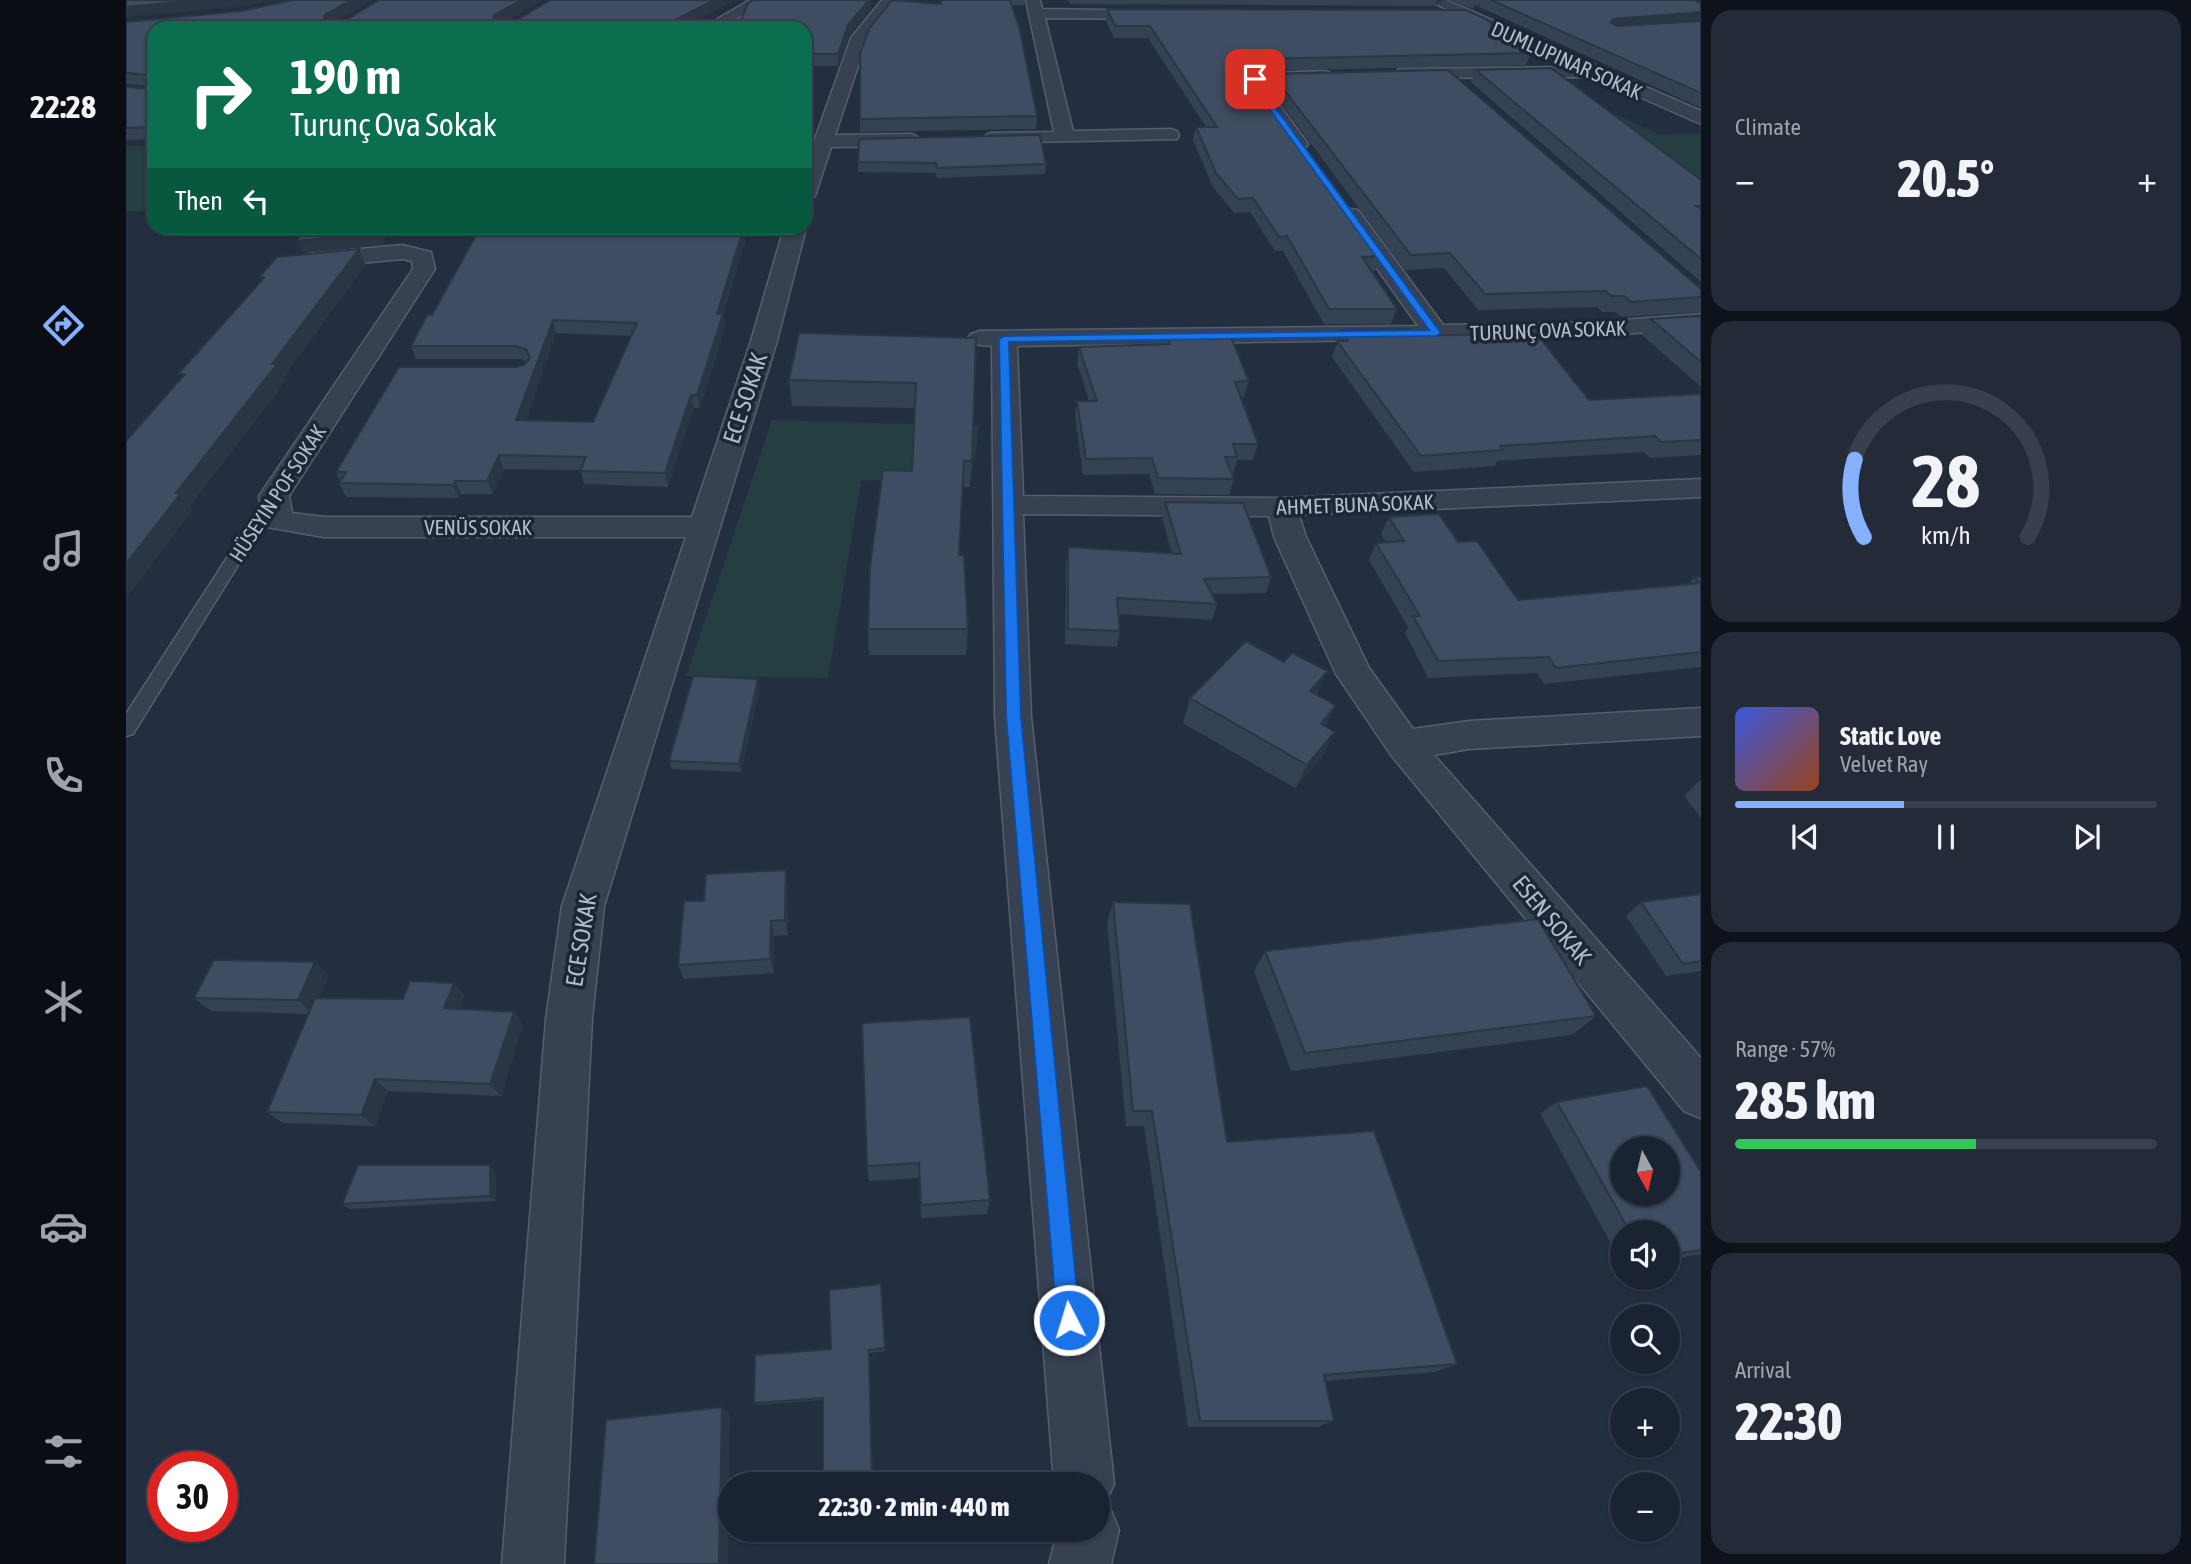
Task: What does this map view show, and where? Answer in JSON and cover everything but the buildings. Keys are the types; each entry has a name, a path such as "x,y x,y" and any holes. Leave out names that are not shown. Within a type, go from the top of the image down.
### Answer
{"street":[{"path":"723,21 761,0"},
{"path":"812,177 859,38 890,0"},
{"path":"1065,138 1035,6 1169,14"},
{"path":"1429,7 1465,14 1701,118"},
{"path":"1380,75 1594,72"},
{"path":"1447,74 1475,98"},
{"path":"1314,166 1255,85 1255,79 1340,75"},
{"path":"971,139 1170,135"},
{"path":"825,141 932,140"},
{"path":"1338,200 1436,333"},
{"name":"ECE SOKAK","path":"533,1564 569,1018 583,906 702,527 777,341 794,235"},
{"name":"HÜSEYIN POF SOKAK","path":"274,496 425,269 423,257 402,252 285,263"},
{"name":"TURUNÇ OVA SOKAK","path":"951,340 1596,329 1701,321"},
{"path":"1004,339 1013,716 1083,1472"},
{"path":"359,369 386,369"},
{"name":"AHMET BUNA SOKAK","path":"1008,505 1281,507 1701,488"},
{"name":"VENÜS SOKAK","path":"274,496 278,520 324,527 702,527"},
{"name":"ESEN SOKAK","path":"1281,507 1290,537 1354,674 1404,745 1695,1079"},
{"path":"1404,745 1469,735 1701,722"},
{"path":"1080,1564 1085,1542"}],"lane":[{"name":"HÜSEYIN POF SOKAK","path":"126,729 274,496"}],"green space":[{"path":"1467,78 1536,78 1660,135 1701,133 1701,183 1602,120 1514,120"},
{"path":"126,146 147,146 147,211 126,211"},
{"path":"772,420 979,426 972,475 861,481 828,678 686,676"}],"route":[{"path":"1069,1320 1013,716 1004,339 1436,333 1255,85 1255,79"}]}
